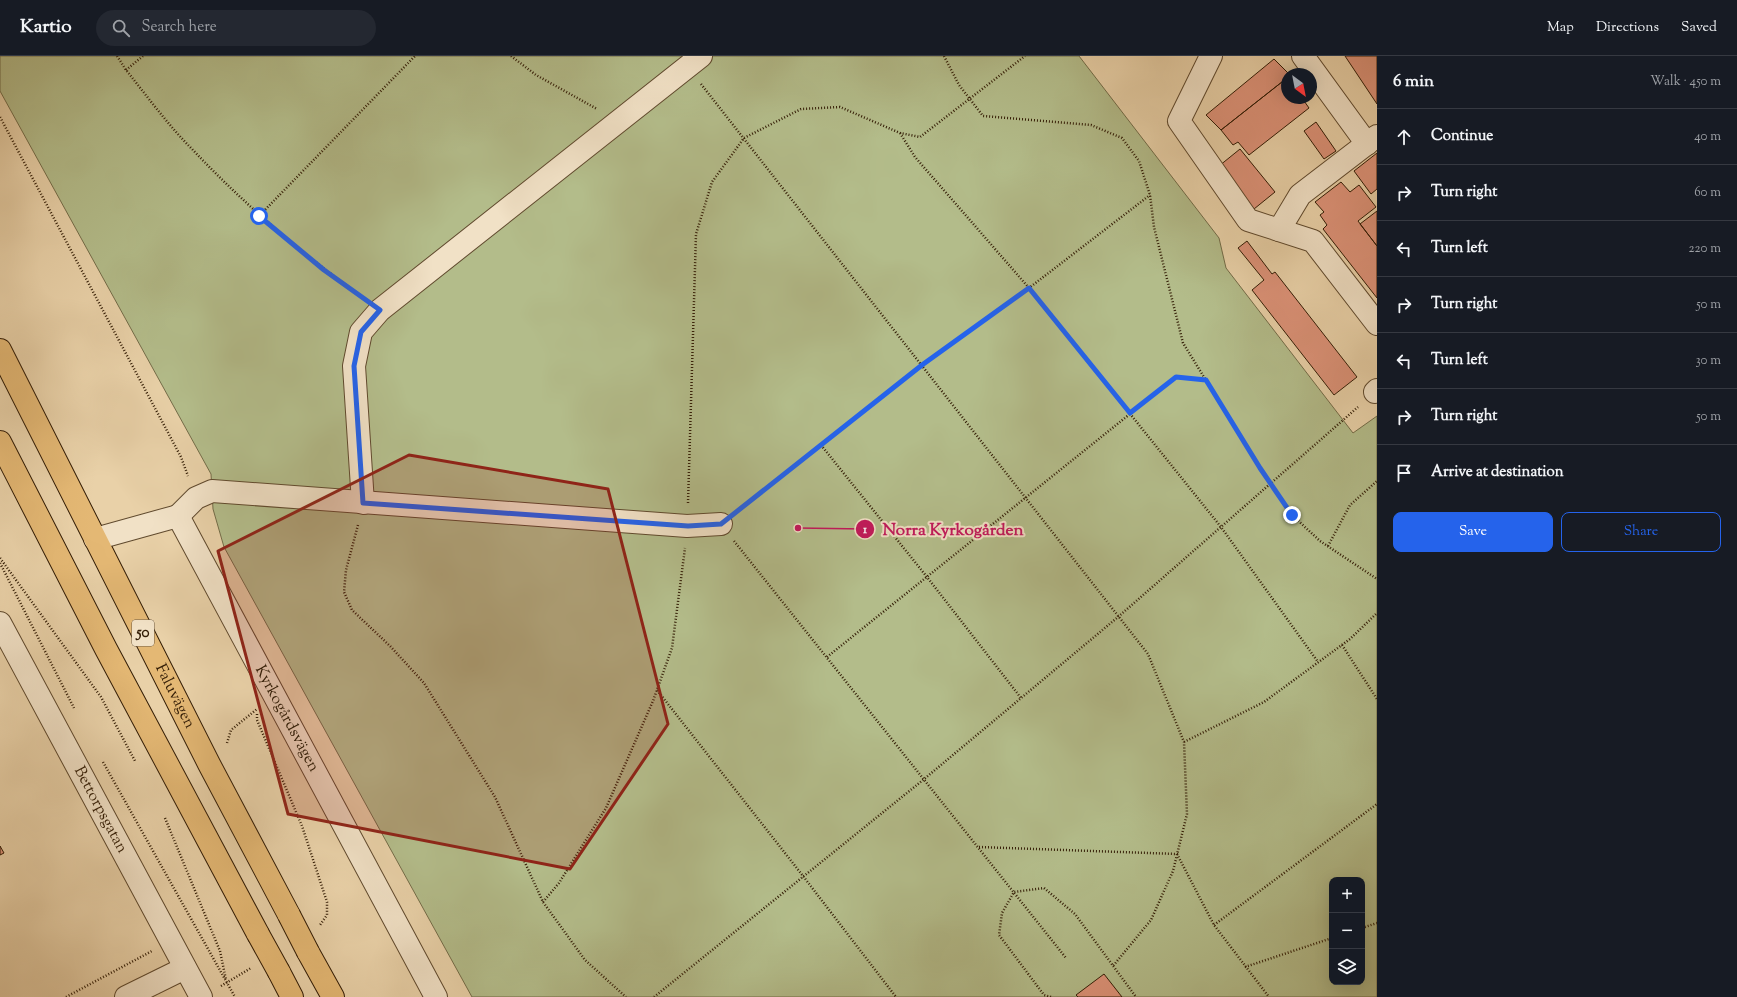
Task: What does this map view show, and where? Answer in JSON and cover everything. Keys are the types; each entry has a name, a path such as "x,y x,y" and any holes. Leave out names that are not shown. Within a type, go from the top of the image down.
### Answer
{"highway":[{"name":"Faluvägen","path":"0,350 209,764 333,997"},
{"path":"0,442 106,649 292,997"}],"street":[{"path":"1211,56 1179,121 1248,220 1313,241 1377,324"},
{"path":"1279,230 1300,195 1372,140 1303,56"},
{"path":"363,503 354,366 361,332 380,310 694,61"},
{"path":"95,539 178,516 196,498 212,491 688,526 721,524"},
{"name":"Kyrkogårdsvägen","path":"178,516 436,997"},
{"name":"Bettorpsgatan","path":"0,624 201,997"},
{"path":"126,997 185,968"}],"path":[{"path":"117,56 126,70 191,149 259,216 324,270 380,310"},
{"path":"126,70 143,56"},
{"path":"259,216 415,56"},
{"path":"511,56 536,75 619,121"},
{"path":"944,56 959,85 983,116 1091,125 1122,138 1139,161 1150,195 1154,227 1184,343 1271,484 1292,515 1320,541 1377,579"},
{"path":"543,902 558,883 606,808 657,690 672,648 688,526 696,234 712,182 744,138 801,109 840,107 900,133 920,136 1025,56"},
{"path":"694,61 744,138 1148,654 1184,742 1187,814 1173,871 1151,920 1112,966"},
{"path":"0,117 181,457"},
{"path":"900,133 915,157 1029,288 1221,527 1318,662"},
{"path":"1066,958 721,524 922,365 1029,288 1150,195"},
{"path":"828,657 1176,377 1206,380"},
{"path":"654,997 923,780 1118,617 1376,391"},
{"path":"821,446 927,577 1021,698"},
{"path":"1328,546 1350,505 1377,481"},
{"path":"363,503 346,570 344,592 352,610 390,646 424,683 463,743 495,797 543,902 585,960 626,997"},
{"path":"0,558 101,697 136,761"},
{"path":"0,563 77,714"},
{"path":"1184,742 1264,702 1342,645 1377,613"},
{"path":"1342,645 1377,699"},
{"path":"657,690 804,876 896,997"},
{"path":"227,743 231,730 257,709 260,704"},
{"path":"257,709 257,720 302,826 327,902 327,915 324,921 313,929"},
{"path":"99,756 235,997"},
{"path":"1214,925 1377,804"},
{"path":"166,818 220,951 227,983"},
{"path":"979,847 1177,854"},
{"path":"1177,854 1214,925 1269,997"},
{"path":"1014,892 1044,888 1074,914 1136,997"},
{"path":"1014,892 1002,913 999,935 1044,995 1051,997"},
{"path":"1365,927 1377,923"},
{"path":"1245,967 1329,939"},
{"path":"227,983 253,966"}],"highlighted area":[{"path":"409,455 608,489 668,724 570,869 288,814 218,551"}],"green space":[{"path":"0,56 1079,56 1219,238 1226,268 1353,433 1377,416 1377,997 472,997 224,547 213,509 211,474 0,91"}],"building":[{"path":"1345,56 1377,56 1377,104"},
{"path":"1274,59 1283,68 1281,68 1281,83 1221,130 1206,115"},
{"path":"1281,83 1281,104 1306,104 1309,108 1249,155 1238,142 1233,145 1221,130"},
{"path":"1316,122 1336,151 1324,159 1304,131"},
{"path":"1240,149 1275,192 1254,209 1219,166"},
{"path":"1377,153 1377,189 1371,194 1354,171"},
{"path":"1341,182 1350,192 1359,185 1376,207 1358,221 1377,246 1377,298 1323,229 1327,225 1320,215 1324,212 1315,202"},
{"path":"1377,211 1377,246 1360,224"},
{"path":"1247,241 1272,274 1275,272 1357,377 1334,395 1252,290 1264,280 1238,248"},
{"path":"0,846 4,853 0,855"},
{"path":"1104,974 1122,997 1078,997 1076,995"}],"place":[{"name":"Norra Kyrkogården","path":"798,528"}],"route":[{"path":"259,216 324,270 380,310 361,332 354,366 363,503 688,526 721,524 922,365 1029,288 1130,413 1176,377 1206,380 1260,468 1292,515"}]}
